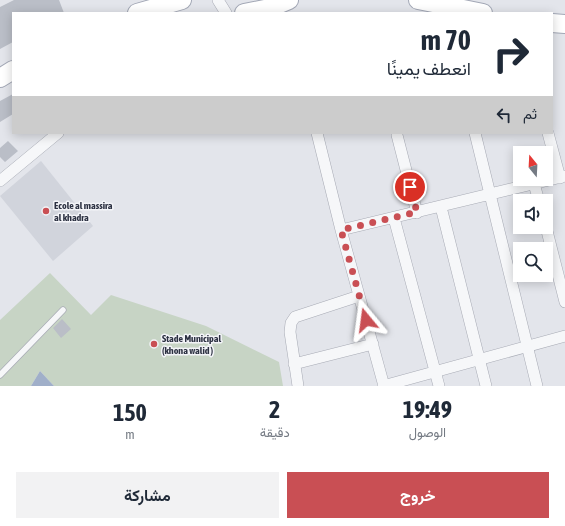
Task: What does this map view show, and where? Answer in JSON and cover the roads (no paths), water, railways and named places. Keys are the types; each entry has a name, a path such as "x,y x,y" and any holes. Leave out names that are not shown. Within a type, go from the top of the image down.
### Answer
{"main road":[{"path":"140,12 182,0"},
{"path":"418,0 478,12"},
{"path":"251,12 287,4"},
{"path":"553,23 565,24"}],"street":[{"path":"218,0 225,12"},
{"path":"0,181 57,134"},
{"path":"317,134 341,230 384,386 565,336"},
{"path":"475,134 536,386"},
{"path":"548,134 562,177"},
{"path":"397,135 417,212"},
{"path":"341,230 526,186"},
{"path":"441,207 486,386"},
{"path":"394,218 439,386"},
{"path":"548,234 565,302"},
{"path":"298,386 290,323 295,317 359,296"},
{"path":"294,364 373,344"}],"lane":[{"path":"0,375 63,310"}],"water":[{"path":"40,371 54,386 31,386"}],"place":[{"name":"Ecole al massira al khadra","path":"46,211"},
{"name":"Stade Municipal (khona walid )","path":"154,344"}]}
